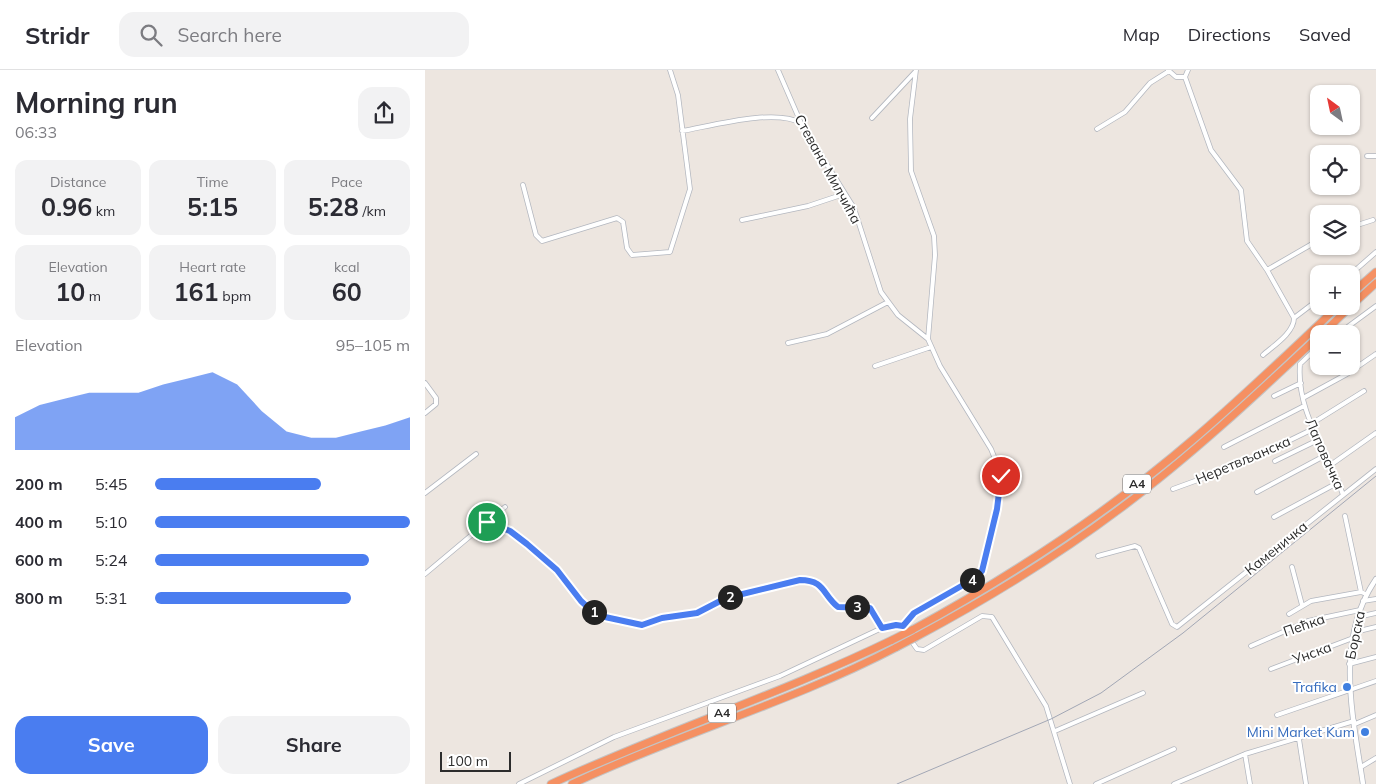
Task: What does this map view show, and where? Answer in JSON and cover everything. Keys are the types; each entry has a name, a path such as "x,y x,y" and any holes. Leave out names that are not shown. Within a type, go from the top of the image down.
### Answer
{"highway":[{"path":"1360,286 1376,272"},
{"path":"1360,298 1376,283"},
{"name":"A4","path":"572,784 645,752 788,696 897,647 914,634 1032,560 1096,516 1197,437 1328,315"},
{"path":"1331,325 1342,315"},
{"name":"A4","path":"551,784 621,752 795,684 892,640 914,634 1017,580 1121,508 1216,430 1310,344"}],"street":[{"path":"523,185 536,235 542,241 617,218 623,222 627,248 631,255 670,252 690,190 678,95 670,70"},
{"name":"Стевана Милчића","path":"778,70 801,123 854,208 881,292 898,315 928,339"},
{"path":"1187,70 1185,77 1211,150 1241,190 1247,241 1267,270 1294,318 1293,326 1287,333 1263,354"},
{"path":"872,118 915,71"},
{"path":"903,626 914,613 972,580 982,571 1002,485 999,464 928,339 935,255 934,236 911,171 911,119 915,71"},
{"path":"1097,129 1125,112 1150,83 1163,73 1169,71 1176,77 1185,77"},
{"path":"682,131 749,119 789,119 801,123"},
{"path":"1367,156 1376,156"},
{"path":"741,220 807,206 844,194"},
{"path":"1360,224 1373,220"},
{"path":"1267,270 1310,245"},
{"path":"1360,266 1376,252"},
{"path":"788,343 827,334 888,302"},
{"path":"1294,318 1310,306"},
{"path":"1350,325 1376,306"},
{"path":"875,366 931,347"},
{"name":"Лаповачка","path":"1310,354 1301,363 1303,406 1318,440 1332,464 1343,495"},
{"path":"1303,398 1347,374 1376,354"},
{"path":"425,383 436,398 436,404 425,413"},
{"path":"1274,396 1301,383"},
{"name":"Неретвљанска","path":"1173,490 1239,465 1312,427 1364,391"},
{"path":"1224,447 1303,406"},
{"path":"1332,464 1376,433"},
{"path":"1275,461 1318,440"},
{"path":"425,493 476,454"},
{"path":"1257,492 1326,455"},
{"name":"Каменичка","path":"1098,556 1135,546 1139,548 1172,624 1176,627 1376,468"},
{"path":"1274,517 1339,482"},
{"path":"425,574 505,507"},
{"path":"1289,614 1311,601 1363,593 1345,516"},
{"path":"487,522 510,531 527,544 557,570 581,601 592,611 605,617 642,625 662,618 697,613 726,598 800,580 809,580 816,582 838,607 870,608 882,628"},
{"path":"1292,567 1302,605"},
{"name":"Борска","path":"1363,784 1350,690 1349,664 1359,610 1363,601 1363,593 1376,580"},
{"path":"1363,601 1376,599"},
{"name":"Пећка","path":"1251,646 1308,621 1359,610"},
{"path":"1358,617 1376,613"},
{"path":"903,626 917,649 923,650 982,616 992,617 1046,706 1070,784"},
{"path":"519,784 614,737 781,676 882,628 896,625 903,626"},
{"path":"1355,632 1376,627"},
{"name":"Унска","path":"1271,669 1353,638"},
{"path":"1349,664 1376,657"},
{"path":"1277,715 1376,681"},
{"path":"1055,731 1143,694"},
{"path":"1174,784 1245,754 1376,715"},
{"path":"1299,739 1305,784"},
{"path":"1096,784 1175,749"},
{"path":"1245,754 1250,784"},
{"path":"1361,767 1376,758"}],"railway":[{"path":"897,784 1051,719 1101,693 1183,633 1376,476"}],"place":[{"name":"Trafika","path":"1347,687"},
{"name":"Mini Market Kum","path":"1365,732"}],"route":[{"path":"487,522 503,527 527,544 535,553 557,570 581,601 592,611 605,617 642,625 648,624 662,618 697,613 726,598 800,580 809,580 816,582 838,607 844,609 863,606 870,608 882,628 896,625 903,626 906,620 914,613 972,580 982,571 986,562 1002,485 1001,476"}]}
